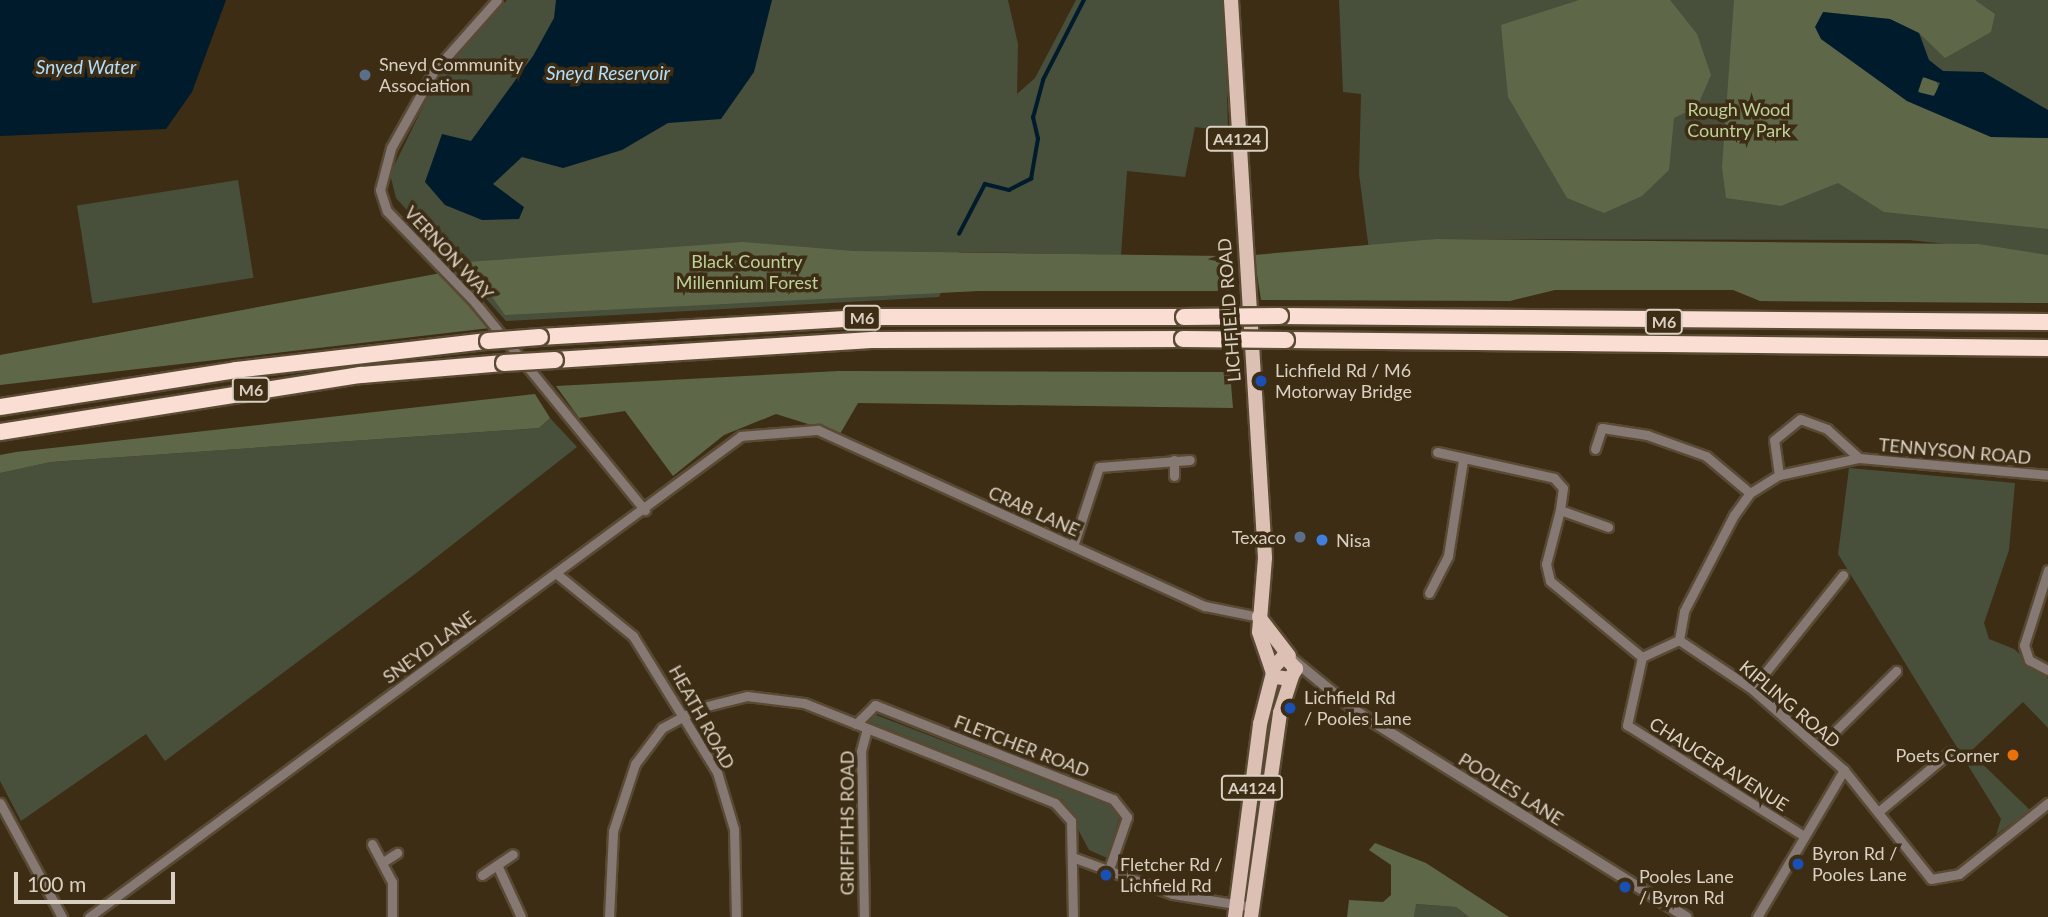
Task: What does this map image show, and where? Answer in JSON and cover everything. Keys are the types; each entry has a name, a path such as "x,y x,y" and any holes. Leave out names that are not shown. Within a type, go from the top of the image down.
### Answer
{"highway":[{"name":"M6","path":"0,407 236,370 488,341 864,317 1280,316 2048,322"},
{"name":"M6","path":"0,432 334,379 504,363 875,340 1183,339 2048,348"}],"main road":[{"name":"LICHFIELD ROAD","path":"1231,0 1265,558 1259,617 1273,671 1260,724 1235,911"},
{"path":"1259,617 1290,657"},
{"path":"1290,657 1277,658 1273,671 1292,677"},
{"name":"A4124","path":"1252,912 1280,713 1292,677 1290,657"}],"street":[{"name":"VERNON WAY","path":"497,0 434,71 391,148 380,190 387,211 472,299 645,510"},
{"name":"TENNYSON ROAD","path":"1779,475 1774,440 1800,419 1827,429 1859,458"},
{"name":"SNEYD LANE","path":"89,917 645,510 741,436 797,427"},
{"name":"CRAB LANE","path":"797,427 818,430 1205,606 1259,617"},
{"path":"1595,449 1602,428 1647,435 1706,456 1749,494"},
{"path":"1437,452 1463,460 1554,478 1563,488 1546,564 1550,581 1642,657 1679,640"},
{"name":"TENNYSON ROAD","path":"1679,640 1684,611 1749,494 1779,475 1859,458 2048,475"},
{"path":"1174,460 1174,477"},
{"path":"1073,546 1099,467 1190,460"},
{"path":"1429,593 1447,556 1463,460"},
{"path":"1560,510 1608,527"},
{"path":"2048,570 2024,645 2029,660 2048,670"},
{"name":"HEATH ROAD","path":"557,574 633,636 717,772 734,830 736,917"},
{"path":"1752,689 1843,575"},
{"name":"KIPLING ROAD","path":"1679,640 1752,689 1820,746 1844,770 1878,812 1919,871 1938,880 1959,874 2048,803"},
{"name":"POOLES LANE","path":"1290,657 1357,712 1686,917"},
{"name":"CHAUCER AVENUE","path":"1642,657 1627,725 1804,836"},
{"path":"1820,746 1896,671"},
{"name":"POOLES LANE","path":"1292,677 1322,684"},
{"path":"610,917 613,831 624,788 656,734 684,715 747,696 774,697 856,724 1055,803 1071,821 1075,858 1073,917"},
{"name":"FLETCHER ROAD","path":"856,724 875,705 1113,799 1126,817 1110,866"},
{"name":"GRIFFITHS ROAD","path":"864,917 861,751 867,729"},
{"path":"1878,812 1950,752"},
{"path":"1757,917 1844,770"},
{"path":"0,803 62,917"},
{"path":"372,844 391,882 392,917"},
{"path":"383,862 397,853"},
{"path":"482,875 513,854"},
{"path":"1075,858 1110,866 1173,894 1235,911 1252,912"},
{"path":"497,865 521,917"}],"green space":[{"path":"507,0 1008,0 1018,44 1017,94 1035,78 1076,0 1225,0 1228,131 1195,127 1185,177 1127,171 1121,255 959,252 939,297 506,321 396,198 390,174 442,68"},
{"name":"Rough Wood Country Park","path":"1339,0 2048,0 2048,255 1909,240 1436,239 1369,250 1359,174 1361,94 1343,92"},
{"path":"1579,0 1670,0 1697,34 1711,75 1697,107 1674,118 1669,170 1642,196 1604,213 1567,198 1508,97 1501,25"},
{"path":"1734,0 1975,0 1995,14 1991,32 1945,58 1919,33 1890,19 1823,12 1821,39 1907,101 1991,137 2048,138 2048,229 1884,212 1838,183 1781,206 1726,198 1722,167"},
{"path":"1924,77 1932,77 1938,87 1932,97 1924,97 1918,91 1918,83"},
{"path":"238,180 253,278 92,303 77,205"},
{"path":"1436,239 1978,244 2048,255 2048,303 1760,301 1733,290 1555,290 1510,301 1261,300 1254,255"},
{"name":"Black Country Millennium Forest","path":"743,242 853,251 1224,256 1229,291 979,291 505,315 467,262"},
{"path":"441,273 490,328 0,385 0,355"},
{"path":"839,371 1230,372 1233,408 858,403 840,434 776,414 724,435 673,476 625,411 579,418 556,386"},
{"path":"535,394 550,418 539,428 51,462 0,473 0,455 16,452"},
{"path":"550,418 577,447 415,574 165,761 146,734 21,821 0,781 0,473 51,462 539,428"},
{"path":"1849,468 2015,483 2009,550 1984,623 1989,639 2014,649 2048,678 2048,728 2023,702 1970,752 2030,810 1996,835 2001,819 1838,554"},
{"path":"871,713 1115,807 1121,813 1107,858 1089,850 1062,799 865,720"},
{"path":"1375,843 1426,863 1509,917 1469,917 1456,907 1416,904 1414,917 1347,917 1349,900 1383,902 1391,895 1391,865 1369,850"},
{"path":"1415,904 1456,907 1469,917 1414,917"}],"water":[{"name":"Snyed Water","path":"0,0 226,0 192,92 166,129 0,136"},
{"name":"Sneyd Reservoir","path":"556,0 772,0 754,72 721,119 668,123 622,150 563,168 522,157 493,184 524,207 519,219 482,220 445,205 425,182 442,134 471,141 533,56 554,18"},
{"path":"1823,12 1890,19 1919,33 1929,60 1943,71 1983,72 2048,110 2048,138 1991,137 1907,101 1821,39 1815,27","holes":["1923,77 1940,83 1934,96 1918,92"]}],"waterway":[{"path":"959,234 985,184 1009,190 1031,179 1038,139 1033,118 1043,80 1084,0"}],"place":[{"name":"Sneyd Community Association","path":"365,75"},
{"name":"Lichfield Rd / M6 Motorway Bridge","path":"1261,381"},
{"name":"Texaco","path":"1300,537"},
{"name":"Nisa","path":"1322,540"},
{"name":"Lichfield Rd / Pooles Lane","path":"1290,708"},
{"name":"Poets Corner","path":"2013,755"},
{"name":"Byron Rd / Pooles Lane","path":"1798,864"},
{"name":"Fletcher Rd / Lichfield Rd","path":"1106,875"},
{"name":"Pooles Lane / Byron Rd","path":"1625,887"}]}
